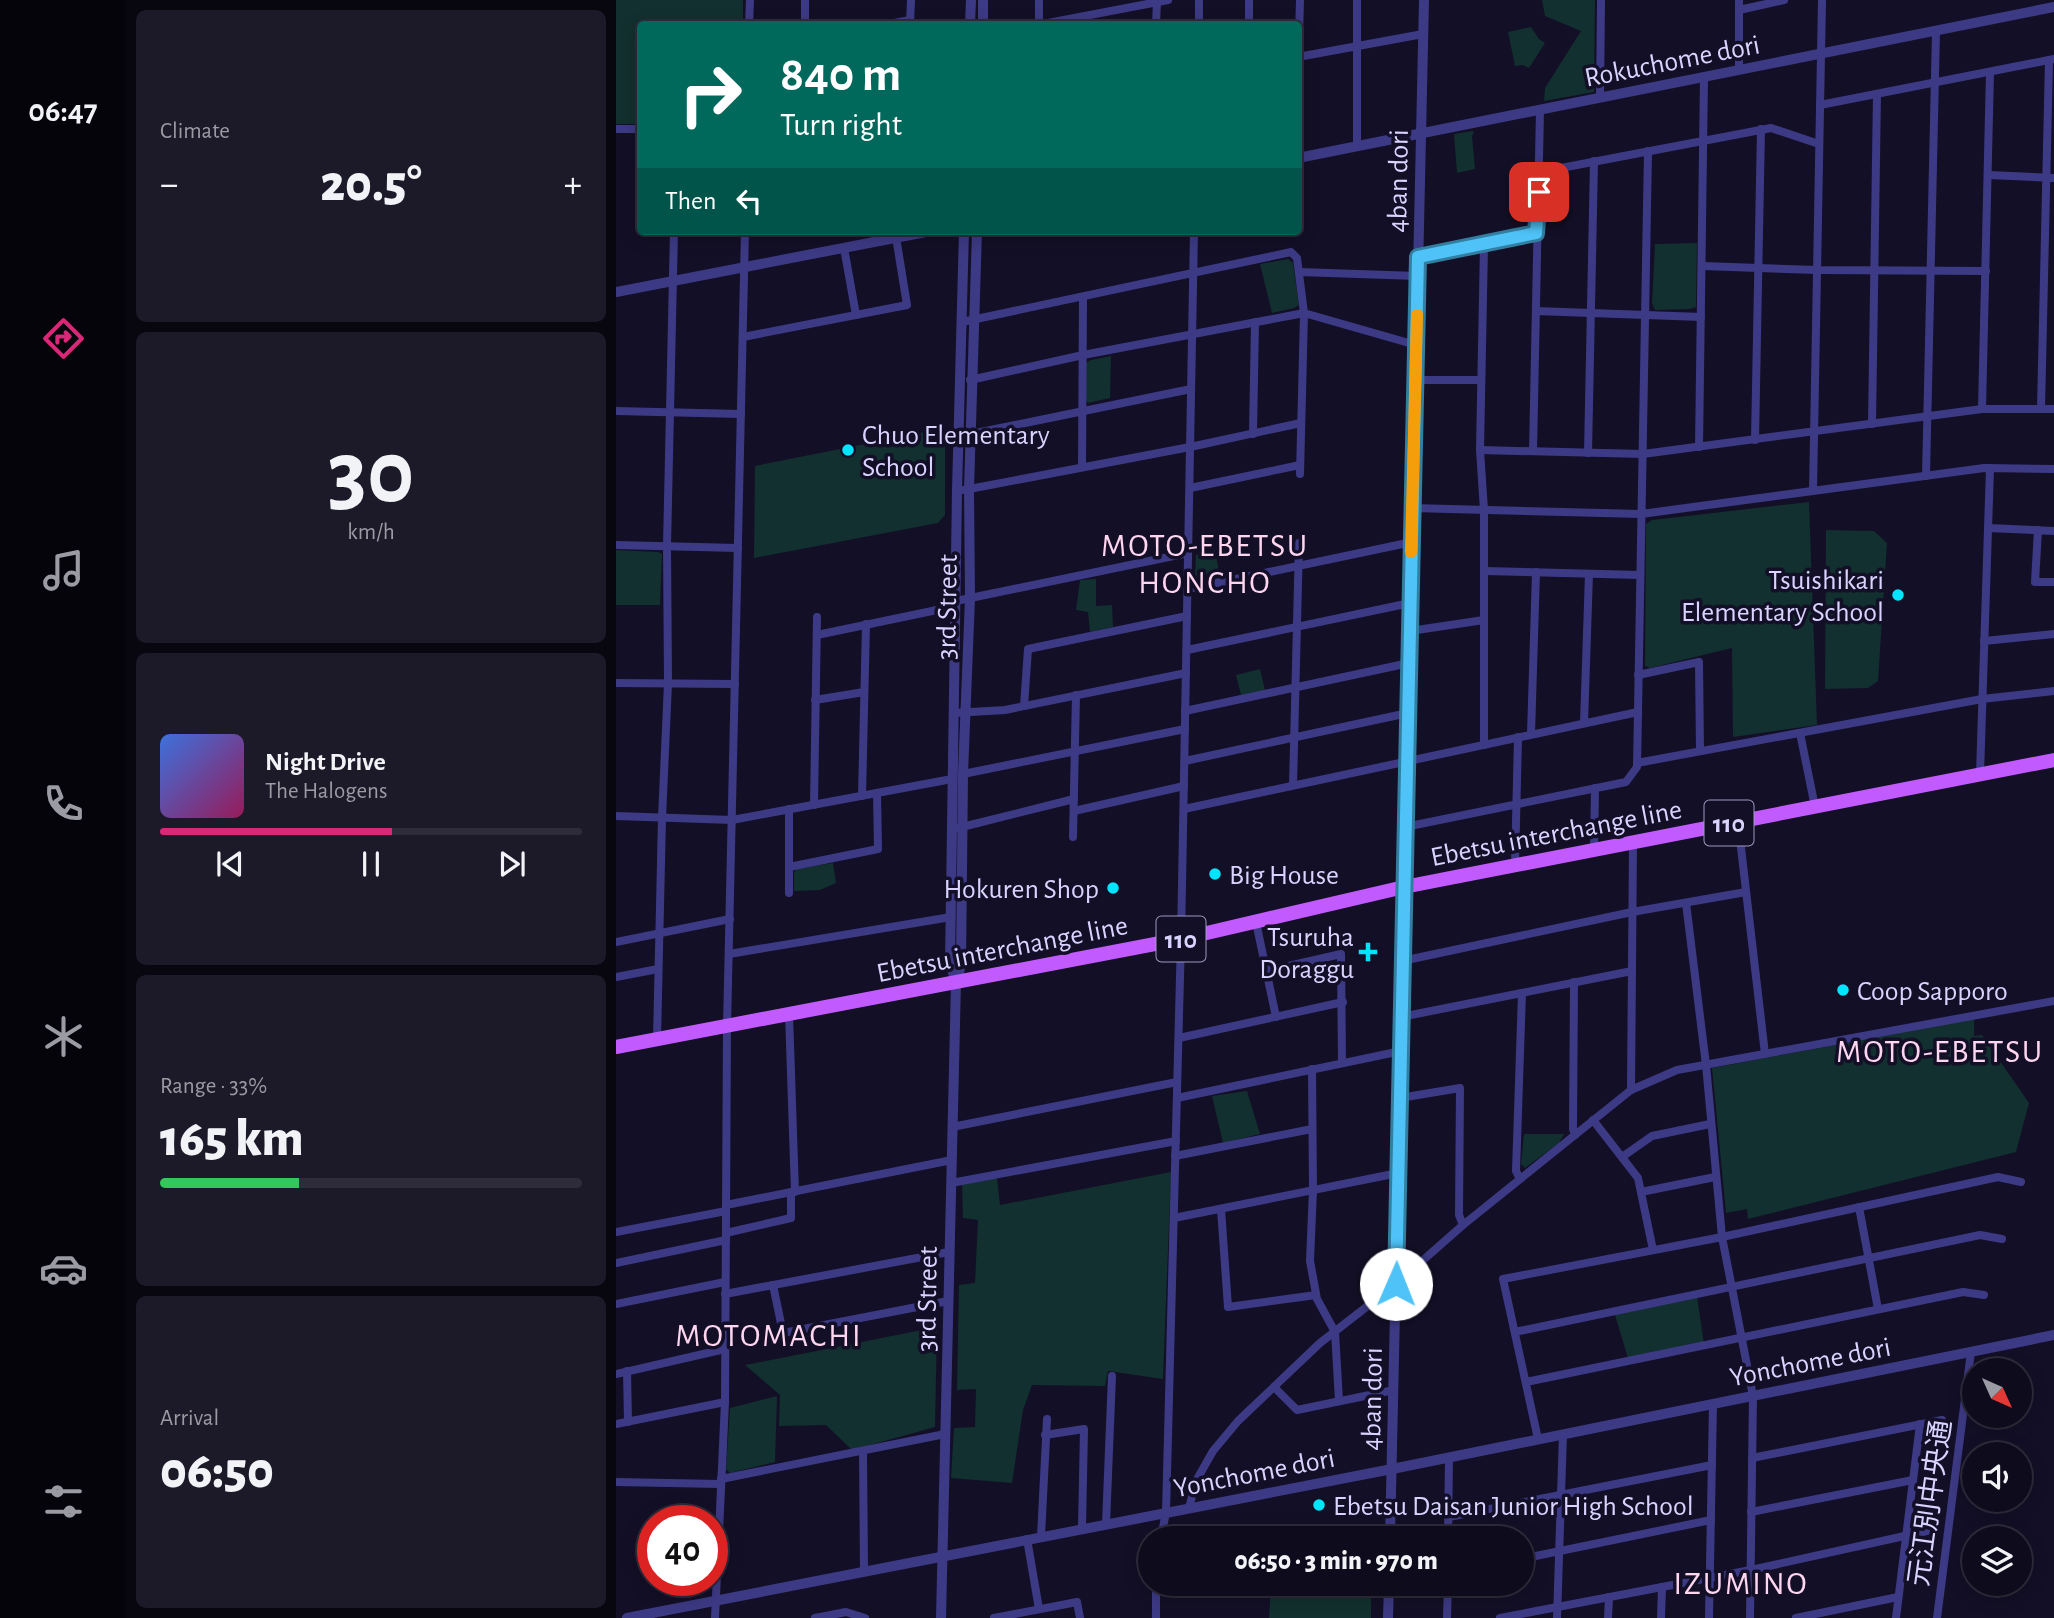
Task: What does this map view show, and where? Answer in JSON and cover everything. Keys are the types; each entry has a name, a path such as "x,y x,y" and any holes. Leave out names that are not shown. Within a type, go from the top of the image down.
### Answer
{"main road":[{"name":"Ebetsu interchange line","path":"616,1047 1181,939 1404,887 2054,760"}],"street":[{"path":"749,21 750,0"},
{"path":"805,0 805,21"},
{"path":"910,21 911,0"},
{"path":"970,21 971,0"},
{"path":"983,0 983,21"},
{"path":"1039,0 1041,21"},
{"path":"1077,21 1129,4 1168,0"},
{"path":"1199,0 1199,21"},
{"path":"1248,21 1250,0"},
{"path":"1300,0 1300,21"},
{"path":"1357,0 1357,146"},
{"name":"4ban dori","path":"1390,1526 1424,0"},
{"path":"1600,98 1601,0"},
{"path":"1739,70 1739,5 1784,0"},
{"path":"1813,491 1822,0"},
{"path":"1156,21 1157,2"},
{"name":"Rokuchome dori","path":"1302,157 1936,31 2051,5"},
{"path":"1926,476 1936,31"},
{"path":"1302,56 1423,34"},
{"path":"1820,105 2051,60 2050,178 2041,409"},
{"path":"1982,409 1990,72"},
{"path":"1699,447 1704,77"},
{"path":"1872,424 1877,94"},
{"path":"1533,451 1540,110"},
{"path":"1540,172 1761,129 1771,128 1819,144"},
{"path":"616,129 637,129"},
{"path":"1755,440 1761,129"},
{"path":"1405,827 1626,782 1637,763 1648,151"},
{"path":"1588,453 1594,161"},
{"path":"1988,175 2050,178"},
{"path":"1418,257 1536,233"},
{"path":"657,1039 668,683 667,545 674,235"},
{"path":"716,1618 725,1402 727,1026 745,235"},
{"path":"616,292 844,248 895,235 907,305 743,337"},
{"name":"3rd Street","path":"941,1618 956,982 961,965 970,598 960,381 964,235"},
{"name":"3rd Street","path":"956,982 950,963 956,603 963,490 971,434 977,235"},
{"path":"1163,1526 1166,1512 1179,1038 1194,235"},
{"path":"1484,245 1480,380 1480,450 1484,510 1484,745"},
{"path":"844,248 856,315"},
{"path":"962,322 1291,252 1297,258 1304,313 1300,470 1189,488"},
{"path":"1703,266 1986,271"},
{"path":"1299,272 1418,276"},
{"path":"1082,467 1083,297"},
{"path":"1536,312 1702,317"},
{"path":"960,381 1304,313 1416,345"},
{"path":"1253,434 1255,322"},
{"path":"1415,380 1480,380"},
{"path":"971,434 1191,389"},
{"path":"1480,450 1643,454 1982,409 2054,410"},
{"path":"616,411 741,414"},
{"path":"963,490 1301,424"},
{"path":"1412,508 1641,514 1990,468 2054,469"},
{"path":"1980,774 1990,468"},
{"path":"1988,528 2054,531"},
{"path":"2038,530 2035,582 2054,582"},
{"path":"1188,589 1412,542"},
{"path":"1293,785 1299,544"},
{"path":"616,545 738,548"},
{"path":"817,635 970,598 1188,552"},
{"path":"1484,571 1640,575"},
{"path":"1531,734 1536,572"},
{"path":"1584,723 1589,574"},
{"path":"1187,650 1410,603"},
{"path":"1024,706 1028,649 1187,616"},
{"path":"814,805 817,617"},
{"path":"1410,631 1484,620"},
{"path":"862,796 866,624"},
{"path":"1984,641 2054,634"},
{"path":"1638,675 1699,662 1700,751"},
{"path":"1185,711 1409,663"},
{"path":"954,713 1024,706 1186,673"},
{"path":"616,683 735,684"},
{"path":"1637,763 1982,699 2054,691"},
{"path":"816,699 864,692"},
{"path":"1073,837 1076,695"},
{"path":"1184,809 1638,712"},
{"path":"1185,761 1408,713"},
{"path":"964,774 1185,729"},
{"path":"1800,733 1815,807"},
{"path":"1515,865 1518,737"},
{"path":"616,816 732,820 952,779"},
{"path":"1074,811 1184,786"},
{"path":"1594,850 1595,788"},
{"path":"789,867 878,849 877,793"},
{"path":"951,830 1074,799"},
{"path":"789,809 789,893"},
{"path":"1738,822 1765,1054"},
{"path":"1631,1090 1633,842"},
{"path":"1402,961 1632,912 1746,891"},
{"path":"1686,902 1706,1065 1722,1237 1753,1396 1750,1618"},
{"path":"729,954 951,916"},
{"path":"616,942 730,919"},
{"path":"1255,922 1276,1017"},
{"path":"1266,971 1340,954 1343,1002 1342,1063"},
{"path":"616,977 658,969"},
{"path":"1401,1017 1632,971"},
{"path":"1574,982 1575,1135"},
{"path":"1520,1179 1516,1171 1522,993"},
{"path":"1189,1508 1196,1481 1213,1451 1238,1421 1335,1332 1396,1284 1463,1224 1631,1090 1677,1070 2054,1001"},
{"path":"1179,1038 1343,1002"},
{"path":"616,1262 792,1218 789,1014"},
{"path":"1177,1098 1401,1051"},
{"path":"1312,1069 1313,1190 1310,1261 1316,1295 1335,1332 1339,1401"},
{"path":"953,1127 1177,1082"},
{"path":"1400,1098 1460,1088 1459,1215 1463,1224"},
{"path":"1593,1120 1638,1178 1653,1250"},
{"path":"1622,1157 1652,1136 1710,1124"},
{"path":"1175,1156 1312,1129"},
{"path":"951,1183 1176,1141"},
{"path":"616,1232 952,1160"},
{"path":"1174,1218 1398,1173"},
{"path":"1641,1192 1715,1177"},
{"path":"1538,1439 1503,1279 1722,1237 1997,1177 2021,1182"},
{"path":"1859,1207 1878,1310"},
{"path":"1221,1209 1228,1307 1316,1295"},
{"path":"1515,1332 1980,1235 2002,1239"},
{"path":"725,1294 949,1252"},
{"path":"616,1304 725,1282"},
{"path":"773,1285 783,1333 948,1301"},
{"path":"1526,1382 1963,1292 1984,1295"},
{"name":"Yonchome dori","path":"627,1618 1392,1469 2054,1335"},
{"path":"616,1374 725,1349"},
{"name":"元江別中央通","path":"1937,1618 1971,1352"},
{"path":"627,1371 628,1422"},
{"path":"1106,1524 1112,1376"},
{"path":"1274,1387 1297,1410 1394,1390"},
{"path":"616,1424 725,1402"},
{"path":"1709,1618 1713,1404"},
{"path":"1041,1536 1047,1419"},
{"path":"1752,1458 1942,1420"},
{"path":"1896,1618 1920,1424"},
{"path":"1045,1435 1084,1429 1082,1528"},
{"path":"616,1482 721,1482 945,1434"},
{"path":"1557,1618 1563,1434"},
{"path":"863,1451 864,1571"},
{"path":"1449,1526 1450,1457"},
{"path":"1449,1517 1712,1465"},
{"path":"1752,1512 1913,1480"},
{"path":"1534,1557 1711,1520"},
{"path":"1504,1618 1751,1570 1927,1531"},
{"path":"1027,1539 1039,1609"},
{"path":"1661,1618 1662,1587"},
{"path":"1156,1596 1156,1618"},
{"path":"1388,1618 1389,1596"},
{"path":"1447,1618 1448,1596"},
{"path":"1608,1618 1609,1597"},
{"path":"1796,1618 1898,1597"},
{"path":"994,1618 1077,1602 1080,1618"},
{"path":"815,1618 846,1612 865,1618"}],"green space":[{"path":"616,0 743,0 743,21 637,21 637,124 616,124"},
{"path":"1542,0 1595,0 1594,92 1544,101 1545,88 1581,31 1545,16"},
{"path":"1531,27 1545,43 1529,68 1523,65 1515,66 1508,32"},
{"path":"1472,131 1475,169 1457,173 1454,134"},
{"path":"1697,243 1696,307 1655,310 1652,303 1655,244"},
{"path":"1288,259 1293,263 1299,305 1272,313 1260,264"},
{"path":"1111,356 1110,398 1088,403 1086,363"},
{"path":"945,428 945,515 938,523 754,558 755,466"},
{"path":"1809,502 1817,725 1733,737 1732,648 1650,668 1645,666 1646,524 1652,520"},
{"path":"1826,530 1874,531 1887,543 1878,681 1868,688 1825,689"},
{"path":"616,550 662,554 660,605 616,605"},
{"path":"1215,550 1220,578 1200,582 1195,578 1196,555"},
{"path":"1096,579 1096,606 1112,605 1113,627 1090,632 1088,612 1076,610 1080,580"},
{"path":"1260,669 1265,690 1241,695 1236,675"},
{"path":"833,863 836,883 820,890 794,891 794,872 797,869"},
{"path":"1974,1019 1974,1036 1982,1035 2029,1103 2016,1152 1748,1219 1747,1209 1726,1213 1712,1068"},
{"path":"1247,1091 1260,1134 1223,1143 1212,1096"},
{"path":"1524,1134 1564,1134 1559,1143 1525,1168 1521,1164"},
{"path":"1171,1172 1163,1379 1108,1371 1105,1386 1032,1385 1023,1410 1012,1483 951,1478 954,1428 975,1427 976,1389 957,1390 959,1285 975,1283 978,1220 963,1218 962,1184 997,1178 1000,1205"},
{"path":"1697,1297 1704,1344 1628,1358 1615,1315"},
{"path":"937,1327 935,1427 852,1450 826,1425 779,1426 780,1395 745,1365"},
{"path":"777,1396 775,1462 730,1473 726,1469 730,1408"},
{"path":"1270,1596 1371,1596 1371,1618 1269,1618"}],"slow traffic":[{"path":"1411,552 1417,315"}],"place":[{"name":"Chuo Elementary School","path":"848,450"},
{"name":"Tsuishikari Elementary School","path":"1898,595"},
{"name":"Big House","path":"1215,874"},
{"name":"Hokuren Shop","path":"1113,888"},
{"name":"Tsuruha Doraggu","path":"1368,952"},
{"name":"Coop Sapporo","path":"1843,990"},
{"name":"Ebetsu Daisan Junior High School","path":"1319,1505"}],"district":[{"name":"MOTO-EBETSU HONCHO","path":"1205,564"},
{"name":"MOTO-EBETSU","path":"1940,1051"},
{"name":"MOTOMACHI","path":"769,1335"},
{"name":"IZUMINO","path":"1741,1583"}],"route":[{"path":"1396,1284 1418,257 1536,233 1539,192"}]}
